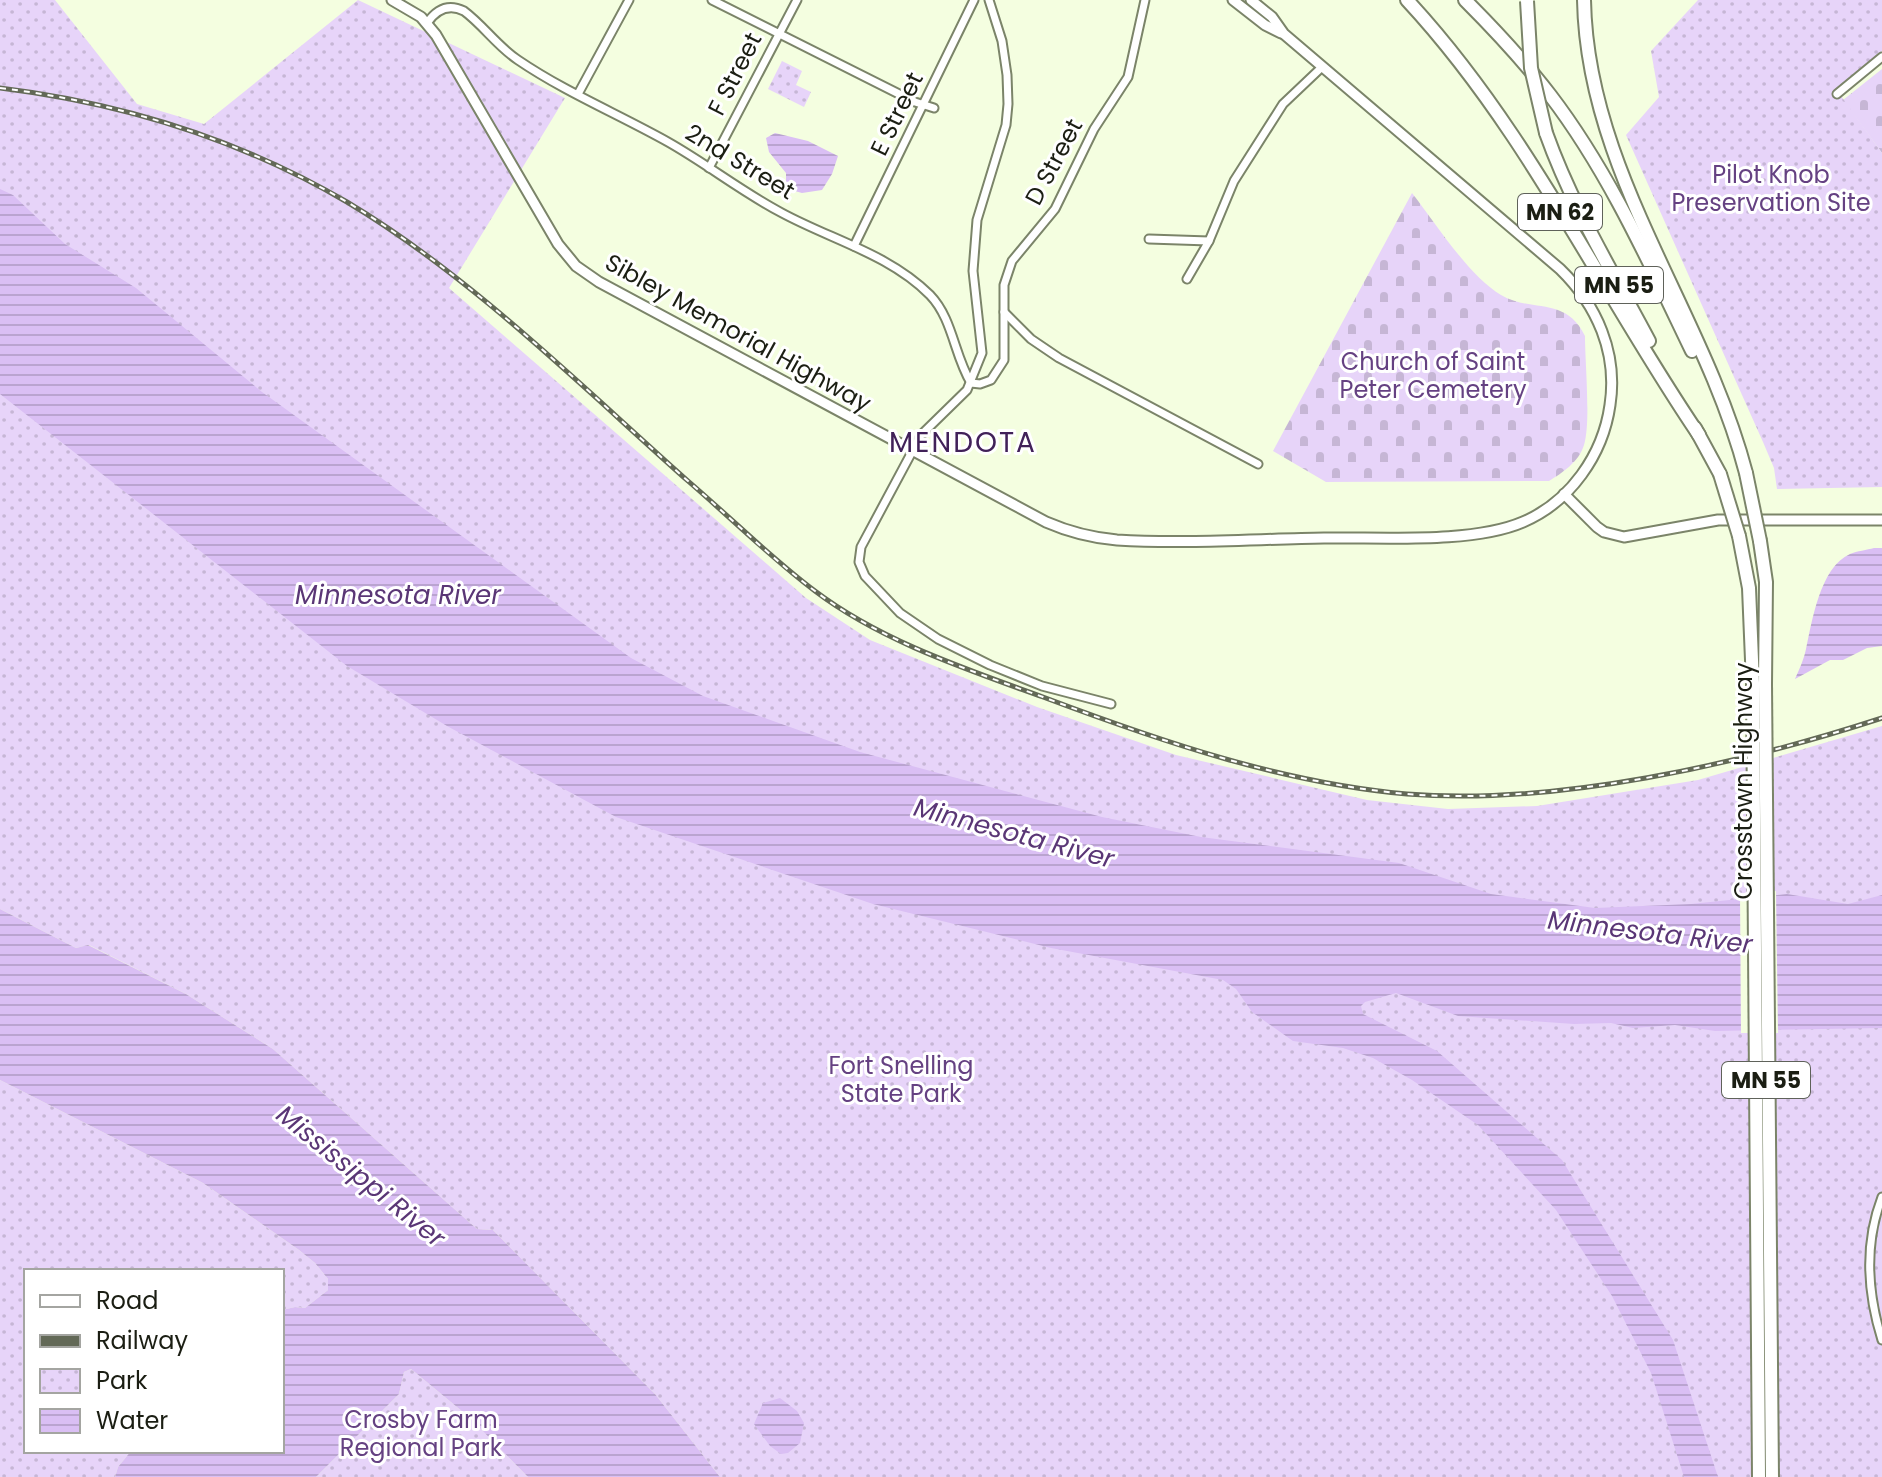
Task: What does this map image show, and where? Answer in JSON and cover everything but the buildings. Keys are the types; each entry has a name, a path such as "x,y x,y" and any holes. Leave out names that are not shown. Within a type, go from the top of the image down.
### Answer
{"highway":[{"name":"MN 62","path":"1407,0 1464,66 1508,128 1699,435"},
{"name":"MN 62","path":"1465,0 1535,75 1593,158 1731,425"},
{"name":"MN 55","path":"1527,0 1531,68 1556,161 1699,435"},
{"name":"MN 55","path":"1584,0 1592,81 1608,139 1731,425"},
{"name":"Crosstown Highway","path":"1731,425 1746,473 1766,582 1759,684 1772,1477"},
{"name":"Crosstown Highway","path":"1699,435 1720,474 1739,536 1749,588 1759,684"},
{"name":"MN 55","path":"1759,684 1754,1088 1759,1477"}],"main road":[{"name":"Sibley Memorial Highway","path":"392,0 427,23 456,66 552,236 576,266 599,282 1046,522 1076,533 1117,540 1474,535 1526,521 1564,494 1585,471 1598,448 1611,401 1612,373 1608,347 1592,308 1560,269 1284,34"},
{"path":"1233,0 1265,25 1284,34"},
{"path":"1251,0 1272,17 1284,34"},
{"path":"1564,494 1604,532 1624,537 1718,520 1882,520"}],"street":[{"path":"578,94 629,0"},
{"path":"712,0 934,108"},
{"name":"F Street","path":"709,168 797,0"},
{"name":"E Street","path":"854,246 974,0"},
{"path":"971,383 982,353 973,271 977,220 1006,125 1008,104 1002,41 989,0"},
{"name":"D Street","path":"1111,704 1042,686 938,639 900,613 865,576 859,562 861,547 921,435 961,397 971,383 991,380 1004,360 1004,285 1012,261 1055,209 1094,129 1128,77 1145,0"},
{"name":"2nd Street","path":"427,23 434,13 457,8 469,15 517,59 671,144 782,213 854,246 908,276 933,298 949,324 955,352 971,383"},
{"path":"1837,94 1882,57"},
{"path":"1187,279 1209,241 1234,181 1283,104 1322,67"},
{"path":"1149,239 1209,241"},
{"path":"1004,312 1031,339 1059,358 1258,464"},
{"path":"1882,1197 1875,1215 1868,1266 1874,1315 1882,1340"}],"green space":[{"name":"Fort Snelling State Park","path":"0,0 55,0 137,104 204,124 358,0 565,98 449,288 806,598 870,640 1037,707 1176,755 1367,800 1448,809 1537,806 1698,780 1882,726 1882,1477 720,1477 655,1394 493,1230 477,1229 273,1049 186,994 89,945 76,948 0,909"},
{"name":"Pilot Knob Preservation Site","path":"1698,0 1882,0 1882,51 1836,89 1882,153 1882,487 1777,489 1774,468 1763,442 1626,135 1659,97 1651,51"},
{"path":"782,61 802,71 796,85 811,92 804,107 768,89"},
{"path":"1882,69 1882,153 1843,100"},
{"name":"Church of Saint Peter Cemetery","path":"1412,193 1454,248 1489,286 1512,300 1568,315 1585,336 1587,408 1584,445 1574,462 1549,481 1326,482 1273,451"},
{"path":"0,1080 203,1183 315,1263 328,1279 328,1290 305,1308 284,1310 284,1269 24,1269 24,1453 129,1453 118,1467 115,1477 0,1477"},
{"name":"Crosby Farm Regional Park","path":"411,1369 469,1417 528,1477 316,1477 399,1394 404,1372"}],"water":[{"path":"775,133 808,141 838,156 822,190 802,193 791,190 786,182 786,173 769,152 766,138"},
{"name":"Minnesota River","path":"0,189 13,195 65,244 136,288 262,392 631,658 703,696 860,752 1102,817 1201,837 1399,863 1491,894 1595,908 1691,904 1787,894 1848,904 1882,895 1882,1028 1715,1031 1675,1025 1633,1028 1611,1023 1574,1024 1458,1016 1396,993 1361,1006 1363,1014 1437,1051 1562,1160 1673,1340 1718,1477 1684,1477 1651,1373 1612,1296 1556,1210 1478,1125 1412,1080 1373,1058 1343,1048 1293,1041 1252,1012 1236,989 1223,980 1051,948 873,904 616,817 447,726 347,666 0,394"},
{"path":"1882,548 1882,646 1867,648 1843,660 1830,660 1795,679 1819,596 1831,571 1850,554"},
{"name":"Mississippi River","path":"0,909 76,948 88,945 186,994 273,1049 477,1229 493,1230 655,1394 720,1477 528,1477 469,1417 411,1369 404,1372 399,1394 316,1477 115,1477 118,1467 129,1453 284,1453 284,1310 305,1308 328,1290 328,1279 299,1250 203,1183 0,1080"},
{"path":"780,1398 797,1411 804,1423 800,1443 788,1453 781,1454 770,1446 754,1424 763,1403"}],"pier":[{"path":"1776,891 1778,1033 1741,1033 1740,895"}],"railway":[{"path":"0,88 91,103 180,127 265,160 347,202 393,231 481,297 767,551 841,609 925,652 1132,729 1222,758 1314,780 1407,794 1464,796 1524,794 1647,778 1769,751 1882,718"}],"district":[{"name":"MENDOTA","path":"963,442"}]}
